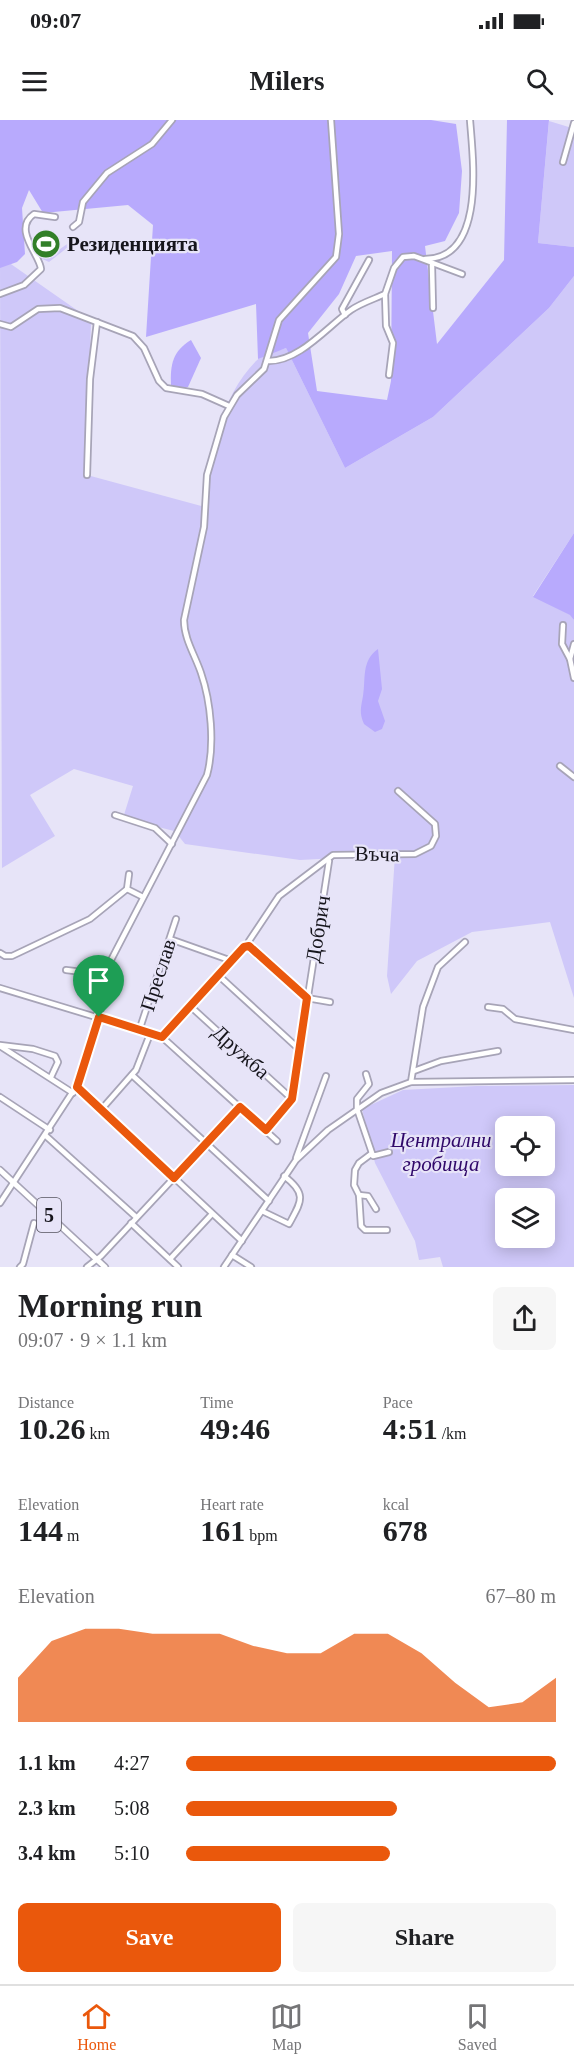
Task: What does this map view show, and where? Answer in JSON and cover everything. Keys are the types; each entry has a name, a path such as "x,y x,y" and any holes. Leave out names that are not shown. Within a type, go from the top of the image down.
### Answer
{"main road":[{"name":"5","path":"0,1170 99,1258 105,1267"}],"street":[{"path":"73,227 79,222 83,202 107,172 152,144 172,120"},
{"path":"0,1203 77,1087 99,1017 110,962 204,783 211,758 206,689 186,635 184,620 204,527 207,475 229,406 268,361 279,320 336,257 339,234 331,120"},
{"path":"389,375 393,343 386,326 385,294 398,261 408,256 425,259 439,258 460,238 470,214 474,191 470,120"},
{"path":"563,162 574,123"},
{"path":"0,294 24,285 41,269 40,262 31,250 26,228 29,218 34,214 55,218"},
{"path":"425,259 432,265 462,274"},
{"path":"345,315 342,309 346,298 369,260"},
{"path":"432,265 433,308"},
{"path":"268,361 278,360 310,344 358,306 385,294"},
{"path":"0,324 16,326 32,312 50,306 96,322 134,336 144,348 159,381 166,388 202,394 229,406"},
{"path":"87,475 90,379 96,322"},
{"path":"563,625 562,644 570,659 574,678"},
{"path":"570,659 574,644"},
{"path":"560,766 574,777"},
{"name":"Въча","path":"162,1037 248,943 279,896 333,855 340,853 415,854 431,846 436,836 435,824 398,791"},
{"path":"115,815 155,828 172,844"},
{"name":"Добрич","path":"266,1130 292,1099 329,860"},
{"path":"0,953 12,956 90,919 127,889 129,874"},
{"path":"127,889 143,897"},
{"name":"Преслав","path":"139,1031 176,919"},
{"path":"170,939 232,961"},
{"path":"411,1082 423,1006 438,967 465,942"},
{"path":"248,943 307,998 330,1002"},
{"path":"66,970 107,975"},
{"path":"218,975 301,1050"},
{"path":"0,988 162,1037 277,1142"},
{"name":"Дружба","path":"189,1005 292,1099"},
{"path":"488,1007 503,1009 515,1019 574,1030"},
{"name":"Преслав","path":"100,1111 141,1062 150,1034"},
{"path":"0,1046 73,1093"},
{"path":"0,1046 33,1049 56,1056 58,1062 51,1077"},
{"path":"414,1071 441,1061 498,1051"},
{"path":"366,1074 369,1084 357,1100 357,1110 365,1125 371,1154 375,1157 389,1152"},
{"path":"132,1075 269,1201"},
{"path":"296,1160 326,1076"},
{"path":"224,1267 296,1160 328,1130 392,1087 411,1082 574,1080"},
{"path":"77,1087 100,1111 242,1241"},
{"path":"0,1097 50,1130"},
{"path":"87,1267 99,1258 240,1107"},
{"path":"46,1136 136,1217"},
{"path":"371,1154 356,1167 354,1185 359,1195 362,1228 387,1230"},
{"path":"262,1211 289,1224 301,1203 301,1197 298,1188 284,1176"},
{"path":"359,1195 368,1196 376,1209"},
{"path":"170,1259 212,1214"},
{"path":"20,1267 23,1264 34,1223"},
{"path":"130,1223 178,1267"},
{"path":"232,1255 247,1266"}],"green space":[{"path":"549,121 572,128 574,123 574,247 538,243"},
{"path":"76,238 77,240 49,262 38,257 32,245 35,244 39,254 60,249"},
{"path":"8,262 91,320 87,475 205,507 209,468 218,429 233,392 259,359 286,348 345,468 433,417 549,308 574,276 574,533 533,596 571,615 574,620 574,998 550,922 472,932 417,961 391,994 387,976 395,855 300,860 185,844 177,834 195,799 174,831 123,818 133,786 74,769 30,795 55,836 2,868 0,265"},
{"name":"Централни гробища","path":"574,1085 574,1267 443,1267 440,1257 419,1260 415,1241 375,1163 362,1109 403,1090 476,1086"}],"shaded area":[{"path":"0,120 431,120 456,124 462,171 459,213 445,241 425,246 437,344 504,260 507,120 549,120 538,243 574,247 574,276 549,308 433,417 345,468 286,348 258,359 256,304 146,337 153,225 128,205 43,213 29,190 22,208 25,254 17,262 0,268","holes":["392,251 391,381 387,400 317,391 308,333 339,294 356,256"]},
{"path":"191,340 201,358 188,387 179,390 171,385 172,364 176,354"},
{"path":"574,533 574,620 570,615 533,597"},
{"path":"378,649 382,689 378,701 385,721 382,729 375,732 364,724 361,710 365,671 369,659"}],"place":[{"name":"Резиденцията","path":"46,244"}],"route":[{"path":"249,946 307,998 292,1099 266,1130 240,1107 174,1178 77,1087 99,1017 162,1037 244,947 249,946"}]}
